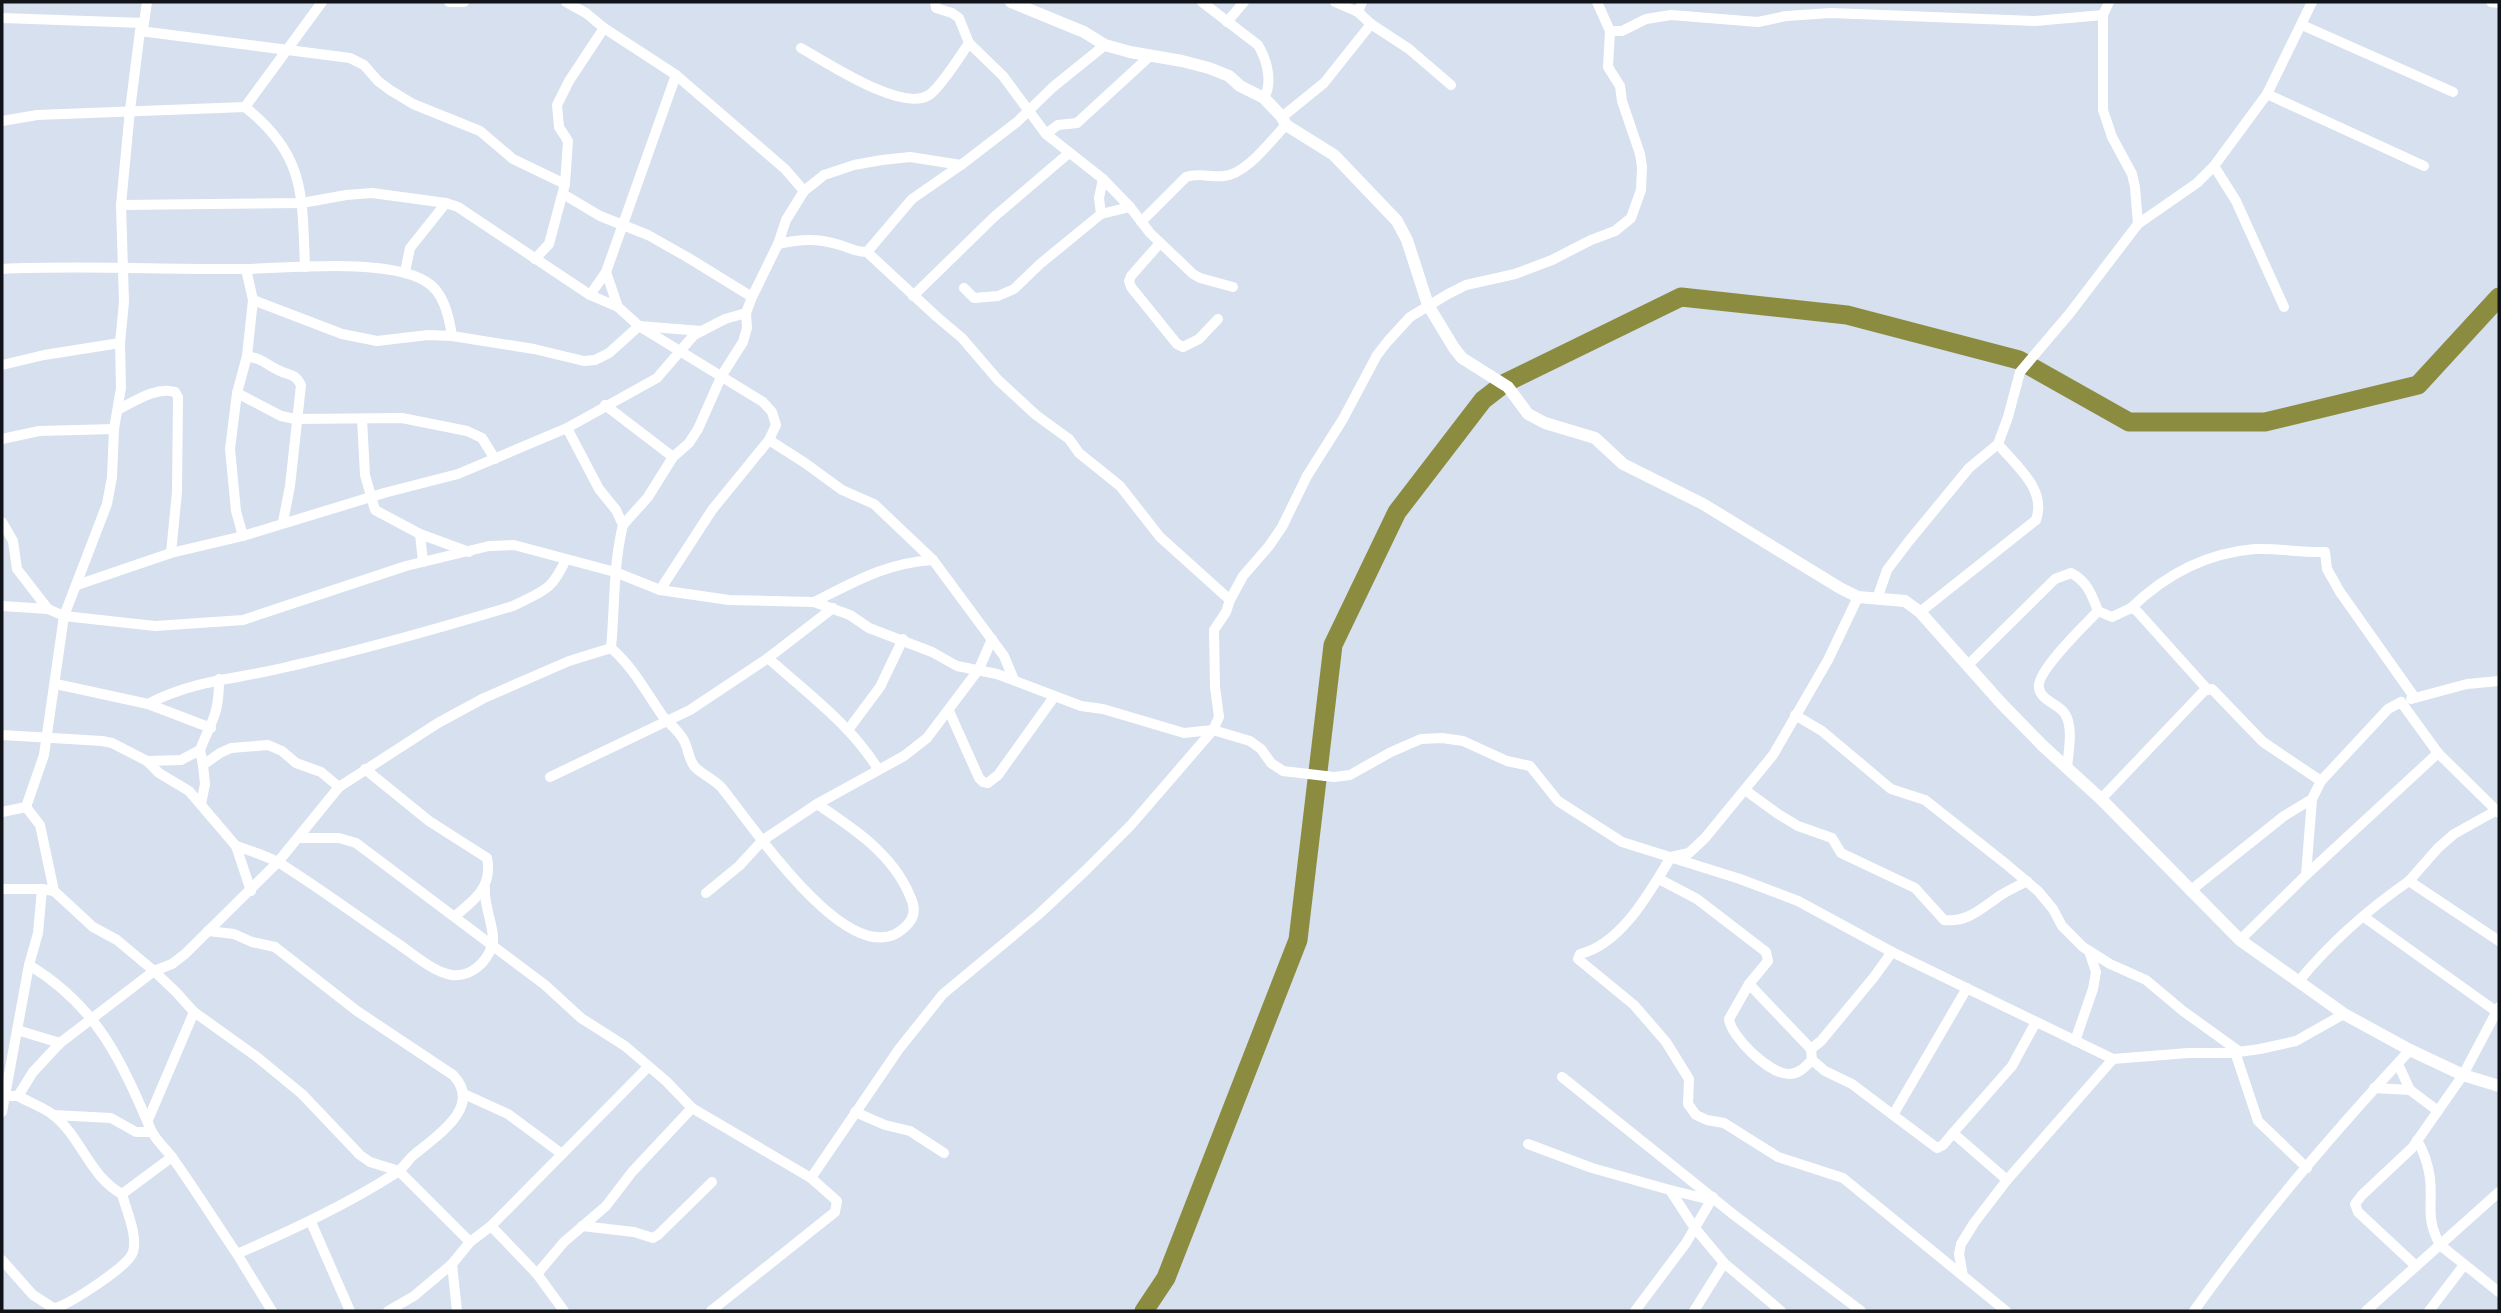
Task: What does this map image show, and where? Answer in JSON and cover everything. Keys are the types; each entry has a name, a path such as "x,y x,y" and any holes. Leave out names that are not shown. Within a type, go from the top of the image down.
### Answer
{"street":[{"path":"26,807 44,755 64,616 107,505 113,467 114,429 119,409 124,302 121,205 130,110 147,2"},
{"path":"245,107 322,2"},
{"path":"449,2 464,2"},
{"path":"566,2 676,75 785,169 804,191"},
{"path":"935,2 936,8 953,13 959,18 969,43 1017,92 1027,112 1046,134 1102,179 1130,206 1160,243 1200,278 1233,287"},
{"path":"1011,2 1084,32 1105,45 1209,68 1229,76 1240,86 1264,98 1284,121 1334,155 1397,221 1413,256 1421,290 1428,305 1462,358 1505,384 1528,414 1545,423 1595,438 1623,464 1703,504 1858,597 1905,601 1920,612 1969,664 2001,703 2101,799 2240,940 2344,1014 2463,1075 2499,1086"},
{"path":"1202,2 1258,45 1263,54 1269,86 1264,98"},
{"path":"1227,22 1244,2"},
{"path":"1335,2 1358,12 1409,49 1451,85"},
{"path":"1358,12 1362,2"},
{"path":"811,1178 899,1049 943,994 1038,915 1085,871 1132,825 1213,730 1219,717 1215,687 1214,630 1243,576 1282,527 1307,476 1343,419 1377,355 1405,322 1428,305 1466,285 1515,274 1552,260 1615,231 1631,218 1641,190 1642,166 1620,86 1608,67 1611,31 1597,2"},
{"path":"2109,2 2103,15 2103,110 2112,137 2132,174 2138,224"},
{"path":"1877,599 1887,570 1909,541 1969,468 1998,444 2020,372 2070,313 2138,224 2197,183 2214,166 2267,94 2312,2"},
{"path":"2491,2 2499,4"},
{"path":"1611,31 1622,31 1646,19 1671,15 1748,22 1831,13 2035,21 2103,15"},
{"path":"2,18 142,27 358,61 378,81 413,104 480,131 513,159 564,189 600,216 648,235 752,297"},
{"path":"1141,222 1186,177 1194,174 1224,177 1240,172 1284,121 1324,83 1371,24"},
{"path":"2302,25 2453,92"},
{"path":"535,259 549,244 564,189 568,141 559,127 557,105 569,81 604,28"},
{"path":"801,48 883,92 920,99 931,94 969,43"},
{"path":"867,251 912,200 1027,112 1105,45"},
{"path":"1046,134 1058,125 1077,123 1150,56"},
{"path":"590,295 606,272 676,75"},
{"path":"2267,94 2424,166"},
{"path":"2,121 37,115 245,107 270,130 285,149 298,176 305,267"},
{"path":"913,296 985,225 1069,153"},
{"path":"622,525 648,497 673,457 689,443 698,429 722,375 743,342 752,297 778,244 786,220 804,191 824,175 854,165 882,160 910,157 961,164"},
{"path":"2214,166 2236,201 2284,307"},
{"path":"1101,214 1102,179"},
{"path":"121,205 302,203 372,193 446,203 458,207 590,295 618,307 639,326 763,402 772,412 776,425 769,440 712,510 660,590"},
{"path":"405,272 410,248 446,203"},
{"path":"964,288 974,298 1009,292 1101,214 1130,206"},
{"path":"786,220 804,238"},
{"path":"778,244 804,238 838,244 856,251 867,251 913,296 962,338 998,380 1120,486 1160,537 1230,600"},
{"path":"1160,243 1131,276 1129,281 1132,287 1177,344 1183,347 1199,339 1218,319"},
{"path":"2,269 305,267 377,268 405,272 427,281 436,291 450,321 452,336"},
{"path":"243,536 236,511 230,449 237,393 247,356 253,300 246,269"},
{"path":"606,272 618,307"},
{"path":"253,300 332,331 377,341 428,335 452,336 534,349 584,361 595,360 609,353 639,326 702,331"},
{"path":"78,585 171,553 243,536 369,497 458,474 495,459 567,428 657,378 679,351 702,331 725,318 747,313"},
{"path":"2,365 44,355 121,343"},
{"path":"247,356 262,359 277,370 296,377 301,385 283,522"},
{"path":"119,409 149,394 168,390 175,392 178,397 177,492 171,553"},
{"path":"237,393 281,416 298,419 402,418 467,431 482,438 495,459"},
{"path":"605,405 673,457"},
{"path":"362,419 365,475 369,497 379,514 420,534 470,552"},
{"path":"567,428 599,489 615,510 622,525 615,572 611,648 634,673 685,742 696,769 719,785 776,860 805,890 853,931 874,938 885,938 908,925 914,905 905,882 868,840 817,804"},
{"path":"2,439 39,431 114,429"},
{"path":"769,440 842,490 874,504 933,560 1004,656 1014,680"},
{"path":"1920,612 2036,520 2040,500 2035,488 1998,444"},
{"path":"2,522 13,541 17,569 48,609"},
{"path":"420,534 423,562"},
{"path":"2,606 48,609 64,616 155,626 243,620 423,562 489,546 514,545 615,572 660,590 729,600 814,601 850,615 869,628 903,639 957,666 979,669 1054,697 1184,733 1213,730 1250,741 1261,749 1271,763 1283,771 1334,777 1350,775 1421,739 1463,741 1507,761 1530,766 1558,801 1622,842 1740,878 1798,901 1892,951 2113,1059 2238,1052 2296,1041 2344,1014"},
{"path":"1969,664 2055,579 2064,574 2071,573 2079,577 2087,586 2098,611 2112,617 2131,608 2170,576 2188,565 2208,558 2256,549 2325,552 2327,569 2340,592 2415,698"},
{"path":"148,704 172,691 219,679 289,667 513,606 547,590 555,582 566,559"},
{"path":"814,601 888,567 933,560"},
{"path":"1858,597 1828,660 1773,755 1706,838 1689,853 1671,857 1659,878 1612,939 1592,951 1580,954 1578,959 1634,1005 1667,1042 1689,1079 1688,1104 1696,1115 1724,1123 1778,1157 1843,1178 2006,1311"},
{"path":"550,778 690,709 768,658 832,608"},
{"path":"2131,608 2136,610 2207,690"},
{"path":"2067,769 2068,722 2065,713 2042,695 2039,682 2044,670 2098,611"},
{"path":"848,730 880,687 903,639"},
{"path":"706,893 739,866 763,840 817,804 904,756 927,738 979,669 992,639"},
{"path":"18,1096 33,1072 60,1043 154,971 178,960 251,891 300,838 339,787 438,723 484,698 569,661 611,648"},
{"path":"768,658 848,730 878,769"},
{"path":"147,761 181,760 200,750 219,703 219,679"},
{"path":"2306,874 2312,799 2321,781 2388,709 2401,702 2467,684 2499,681"},
{"path":"56,684 148,704 211,728"},
{"path":"2101,799 2207,690 2212,689 2263,742 2321,781"},
{"path":"949,711 979,778 988,783 998,775 1054,697"},
{"path":"2298,982 2347,929 2409,881 2454,834 2498,811 2438,753 2401,702"},
{"path":"1795,715 1822,731 1892,789 1925,800 2027,881 2053,909 2062,926 2089,951 2146,980 2183,1012 2238,1052 2258,1121 2306,1168"},
{"path":"2,735 102,741 112,743 147,761 189,791 236,846 251,891"},
{"path":"203,765 230,748 268,745 282,751 296,763 321,772 339,787"},
{"path":"200,750 205,784 201,804"},
{"path":"2240,940 2306,874 2438,753"},
{"path":"236,846 278,862 442,972 470,974 476,970 492,946 491,925 484,898 487,858 420,814 365,769"},
{"path":"1745,790 1792,823 1832,838 1841,853 1914,888 1944,920 1968,917 2027,881"},
{"path":"2190,891 2291,811 2312,799"},
{"path":"2,812 26,807"},
{"path":"26,807 40,825 54,891"},
{"path":"300,838 339,838 356,843 545,985 581,1018 625,1046 692,1108 811,1178 837,1201 835,1212 711,1311"},
{"path":"1659,878 1697,899 1766,951 1768,961 1749,984 1728,1018 1732,1031 1763,1064 1776,1071 1787,1074 1798,1072 1892,951"},
{"path":"2409,881 2499,942"},
{"path":"455,916 485,888"},
{"path":"2,889 54,891 93,927 117,940 154,971 194,1012 257,1057 302,1094 360,1155 370,1162 399,1171 470,1242"},
{"path":"2,1112 29,965 38,933 42,889"},
{"path":"2364,917 2498,1010 2463,1075 2417,1140 2356,1204 2358,1212 2416,1266"},
{"path":"208,931 234,934 258,944 275,947 357,1011 453,1075 462,1084 464,1094 456,1117 399,1171 311,1222 237,1254"},
{"path":"2076,1041 2096,972 2089,951"},
{"path":"29,965 62,987 92,1018 113,1049 148,1120 151,1132 172,1157 237,1254 270,1310"},
{"path":"1749,984 1825,1071 1852,1084 1937,1148 1943,1146 2012,1066 2036,1022"},
{"path":"1893,1115 1967,988"},
{"path":"148,1120 194,1012"},
{"path":"17,1030 60,1043"},
{"path":"2194,1311 2238,1248 2374,1088 2410,1050"},
{"path":"2,1052 13,1053"},
{"path":"1964,1276 1959,1254 1961,1244 1974,1223 2007,1180 2113,1059"},
{"path":"2398,1064 2410,1090 2438,1111"},
{"path":"388,1311 414,1296 452,1264 470,1242 491,1226 648,1067"},
{"path":"1562,1077 1712,1198 1861,1311"},
{"path":"2374,1088 2410,1090"},
{"path":"464,1094 508,1114 562,1154"},
{"path":"2,1260 33,1295 57,1310 86,1293 131,1256 134,1248 122,1194 109,1187 100,1177 53,1115 18,1096 4,1096"},
{"path":"537,1274 565,1242 606,1206 632,1172 692,1108"},
{"path":"855,1112 884,1125 910,1131 944,1153"},
{"path":"53,1115 111,1118 136,1132 151,1132"},
{"path":"1953,1133 2007,1180"},
{"path":"2417,1140 2426,1157 2430,1181 2431,1224 2440,1245 2499,1292"},
{"path":"1528,1144 1592,1167 1670,1190 1712,1198"},
{"path":"122,1194 172,1157"},
{"path":"582,1226 634,1232 653,1238 712,1182"},
{"path":"1670,1190 1694,1227 1724,1263 1781,1311"},
{"path":"2367,1311 2499,1192"},
{"path":"1635,1311 1686,1242 1712,1198"},
{"path":"311,1222 350,1311"},
{"path":"491,1226 537,1274 564,1311"},
{"path":"1694,1311 1724,1263"},
{"path":"452,1264 457,1311"},
{"path":"2429,1311 2464,1265"}],"waterway":[{"path":"1144,1311 1166,1278 1298,940 1333,645 1397,512 1483,400 1505,383 1681,297 1847,315 2019,360 2129,422 2265,422 2418,385 2499,297"}]}
